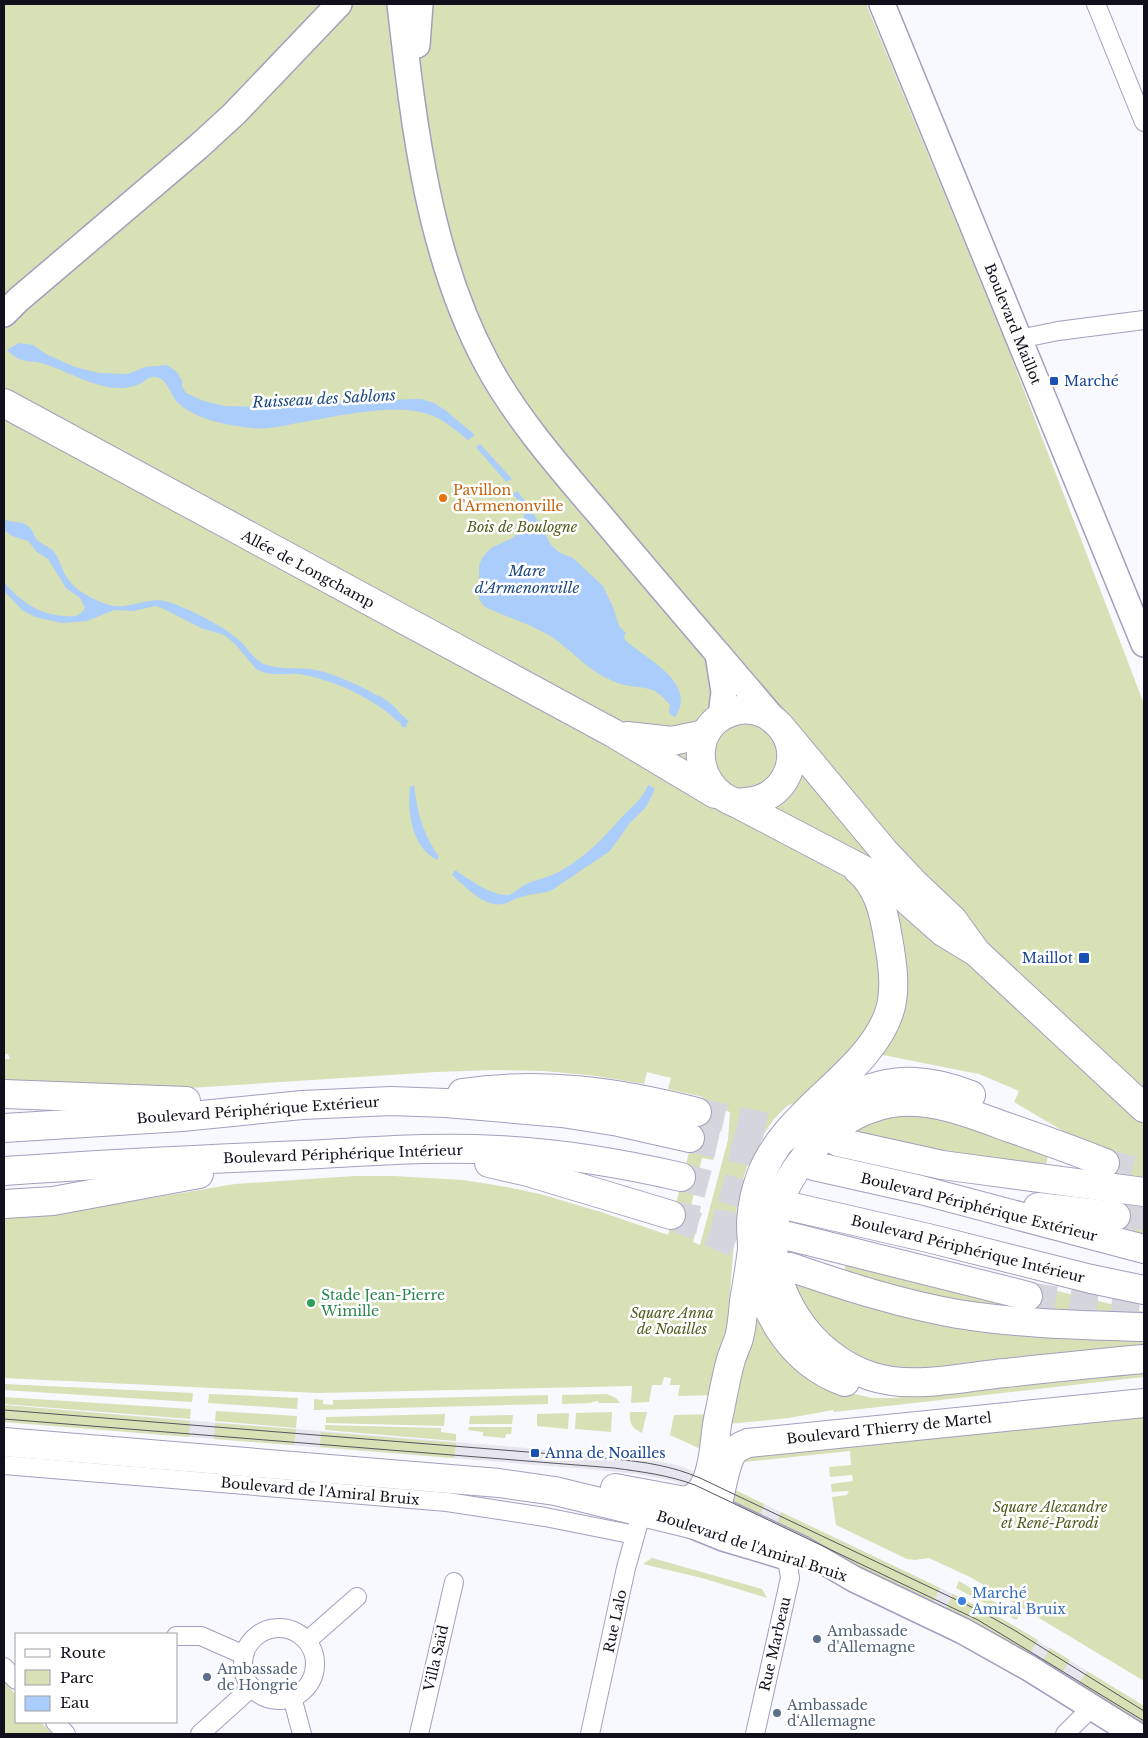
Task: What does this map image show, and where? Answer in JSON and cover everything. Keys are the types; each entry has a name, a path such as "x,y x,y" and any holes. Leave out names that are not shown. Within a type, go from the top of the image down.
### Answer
{"main road":[{"name":"Allée de Longchamp","path":"4,403 613,734 731,801 849,863"},
{"path":"783,729 789,740 792,754 789,770 782,783 774,792 761,799 731,801 709,784 701,767 700,749 713,725 729,712 745,709 766,714 783,729 884,851 953,920 976,952 1144,1108"},
{"name":"Allée de Longchamp","path":"613,734 672,741 713,725"},
{"path":"849,863 871,873 890,885 943,932 976,952"},
{"path":"849,863 863,874 881,905 891,957 891,1006 884,1024 864,1054 805,1112 783,1138 760,1177 753,1205 751,1223 752,1248 757,1278 771,1314 788,1342 808,1362 836,1378 858,1385 891,1386 1144,1359"},
{"path":"783,1138 830,1106 848,1097 885,1085 913,1081 948,1087 976,1096 1076,1151"},
{"path":"391,1101 504,1088 539,1087 599,1092 649,1100 697,1112"},
{"path":"4,1094 302,1105"},
{"name":"Boulevard Périphérique Extérieur","path":"4,1128 182,1117 302,1105 391,1101 446,1103 562,1113 619,1122 690,1138"},
{"path":"927,1382 887,1380 852,1369 830,1355 818,1344 795,1316 777,1275 773,1247 774,1225 781,1198 797,1167 807,1154 836,1127 874,1108 898,1102 926,1103 950,1107 1105,1163"},
{"path":"838,1142 942,1165 1144,1192"},
{"path":"404,1150 441,1153 528,1172 671,1215"},
{"name":"Boulevard Périphérique Intérieur","path":"4,1171 139,1162 404,1150 496,1150 603,1161 681,1177"},
{"path":"4,1204 52,1201 306,1155"},
{"name":"Boulevard Périphérique Extérieur","path":"814,1166 1144,1249"},
{"path":"946,1198 1116,1216"},
{"name":"Boulevard Périphérique Intérieur","path":"793,1207 1144,1290"},
{"path":"788,1236 1028,1296"},
{"path":"719,1511 715,1520 706,1526 699,1526 688,1513 694,1498 705,1485 710,1473 717,1425 730,1363 740,1330 752,1248"},
{"path":"790,1267 848,1287 894,1300 957,1314 1006,1320 1144,1327"},
{"name":"Boulevard Thierry de Martel","path":"714,1453 722,1440 733,1433 846,1418 1144,1388"},
{"name":"Boulevard Thierry de Martel","path":"719,1511 720,1497 730,1456 740,1446 1144,1402"},
{"name":"Boulevard de l'Amiral Bruix","path":"4,1442 466,1479 555,1491 652,1514 688,1513"},
{"name":"Boulevard de l'Amiral Bruix","path":"533,1488 606,1487 688,1513"}],"street":[{"path":"292,52 322,4"},
{"path":"4,314 234,114 339,4"},
{"path":"400,4 426,188 453,284 486,363 505,395 566,475 783,729"},
{"path":"414,113 420,4"},
{"name":"Boulevard Maillot","path":"882,4 1144,644"},
{"path":"1096,4 1144,122"},
{"path":"1019,339 1058,331 1144,320"},
{"path":"713,725 724,692 718,654"},
{"name":"Boulevard de l'Amiral Bruix","path":"4,1465 447,1502 545,1517 634,1535"},
{"name":"Boulevard de l'Amiral Bruix","path":"719,1511 804,1550 854,1579 971,1635 1029,1668 1135,1734"},
{"name":"Boulevard de l'Amiral Bruix","path":"688,1513 723,1538 854,1579"},
{"name":"Rue Lalo","path":"590,1734 634,1535 643,1518 652,1514"},
{"name":"Rue Marbeau","path":"755,1734 790,1578 788,1565 780,1555"},
{"name":"Villa Saïd","path":"419,1734 454,1582"},
{"path":"307,1641 357,1598"},
{"path":"288,1629 299,1634 307,1641 314,1656 314,1673 302,1691 292,1697 281,1700 260,1694 252,1687 246,1678 243,1666 248,1644 256,1636 266,1630 288,1629"},
{"path":"178,1636 201,1636 244,1655"},
{"path":"4,1667 15,1679"},
{"path":"200,1734 252,1687"},
{"path":"292,1697 302,1734"},
{"path":"1065,1734 1092,1707"},
{"path":"56,1723 66,1734"}],"shaded area":[{"path":"4,1405 637,1457 677,1465 701,1474 1006,1621 1144,1706 1144,1726 971,1621 673,1481 637,1474 587,1469 4,1422"}],"green space":[{"name":"Bois de Boulogne","path":"4,4 866,4 1007,346 1144,704 1144,1181 1099,1174 1070,1135 1014,1102 1019,1091 979,1074 873,1053 797,1102 787,1106 774,1119 749,1159 737,1207 727,1328 719,1395 678,1396 680,1385 670,1385 671,1378 664,1377 662,1385 652,1385 649,1402 631,1403 632,1386 318,1393 4,1378 4,1217 92,1208 235,1184 354,1176 394,1176 463,1180 540,1194 668,1235 703,1097 668,1089 671,1078 647,1072 644,1084 596,1076 545,1071 493,1070 190,1088 4,1082 4,1059 10,1059 8,1054 4,1054","holes":["719,1109 730,1112 728,1140 700,1245 693,1242 699,1221 688,1219 702,1158 713,1160 721,1122"]},
{"path":"910,1115 963,1125 1048,1155 1046,1166 930,1151 851,1133 880,1121"},
{"path":"1097,1200 1139,1205 1144,1219 1144,1243 1129,1226"},
{"path":"846,1263 1058,1317 1008,1279 1144,1312 1144,1347 910,1371 879,1365 850,1352 826,1333 807,1309 793,1281 844,1273"},
{"path":"754,1313 838,1390 872,1398 893,1398 1144,1372 1144,1377 834,1412 833,1410 789,1418 728,1424"},
{"path":"4,1384 193,1393 192,1402 4,1390"},
{"path":"209,1394 298,1398 297,1409 208,1403"},
{"path":"607,1394 616,1398 620,1403 599,1403 598,1401 562,1404 562,1395"},
{"path":"548,1395 548,1404 314,1410 314,1399 323,1400 323,1404 333,1405 333,1400"},
{"path":"4,1397 191,1409 190,1419 4,1404"},
{"path":"4,1405 190,1421 189,1437 4,1422"},
{"path":"216,1411 297,1416 296,1428 215,1421"},
{"path":"612,1412 611,1432 575,1429 576,1413"},
{"path":"630,1412 647,1412 642,1433 632,1425"},
{"name":"Square Alexandre et René-Parodi","path":"1144,1412 1144,1681 972,1578 929,1558 907,1559 836,1525 832,1497 847,1495 849,1491 832,1492 831,1484 853,1481 852,1475 830,1477 829,1467 851,1465 850,1451 735,1463 739,1458"},
{"path":"569,1413 568,1429 537,1426 537,1414"},
{"path":"445,1414 444,1426 326,1423 326,1417"},
{"path":"715,1414 707,1452 670,1435 674,1415"},
{"path":"513,1415 512,1424 469,1424 470,1416"},
{"path":"215,1423 296,1429 294,1445 214,1439"},
{"path":"325,1425 441,1428 441,1432 456,1434 456,1441 325,1430"},
{"path":"469,1427 512,1427 511,1434 506,1434 505,1438 483,1436 483,1432 468,1430"},
{"path":"321,1432 456,1443 454,1458 320,1447"},
{"path":"727,1486 764,1504 758,1524 735,1513"},
{"path":"781,1512 940,1588 931,1606 777,1524"},
{"path":"652,1558 762,1589 767,1598 702,1578 643,1564"},
{"path":"959,1581 1019,1616 1016,1620 956,1588"},
{"path":"953,1594 1038,1640 1027,1658 944,1613"},
{"path":"1050,1648 1070,1660 1059,1678 1039,1666"},
{"path":"1087,1671 1144,1706 1144,1731 1076,1688"},
{"path":"4,1681 15,1694 15,1723 42,1723 52,1734 4,1734"}],"water":[{"path":"19,343 33,345 46,354 75,367 99,373 128,374 145,367 167,365 177,372 186,393 204,401 224,406 265,407 347,402 368,404 387,400 421,399 434,403 445,410 475,435 468,440 436,417 417,411 402,410 368,411 264,428 251,428 222,423 202,417 185,408 177,402 160,378 148,378 140,384 126,388 100,385 51,366 17,358 7,350"},
{"path":"480,444 512,479 506,482 476,447"},
{"name":"Mare d'Armenonville","path":"517,491 530,507 551,545 560,553 573,558 603,586 619,626 626,633 624,636 625,640 666,672 675,682 680,693 681,705 675,717 669,712 670,705 657,692 651,689 624,685 605,678 552,637 529,625 489,609 479,599 479,566 482,558 491,548 513,538 522,527 523,509 519,501 512,494"},
{"path":"4,519 28,526 36,539 54,552 69,581 83,593 95,599 114,606 153,600 161,600 178,605 224,629 239,640 260,662 277,667 313,670 341,678 376,695 409,721 406,725 400,723 369,700 331,682 298,674 271,674 256,669 235,644 224,635 201,628 155,606 134,611 114,610 87,621 62,623 35,617 22,610 4,591 4,582 23,601 47,613 74,616 81,613 85,608 80,598 66,588 48,559 37,552 28,541 12,536 4,530"},
{"path":"414,785 422,823 428,839 439,857 437,860 422,847 413,828 409,797 410,787"},
{"path":"648,785 655,789 646,807 629,824 610,851 552,890 522,897 503,904 489,903 475,895 452,875 455,870 480,886 494,892 506,895 512,894 526,884 549,876 571,865 587,853 643,795"}],"waterway":[{"path":"378,698 393,709 404,725"}],"tunnel":[{"path":"697,1112 809,1136"},
{"path":"690,1138 793,1161"},
{"path":"1105,1163 1144,1173"},
{"path":"681,1177 778,1203"},
{"path":"671,1215 773,1260"},
{"path":"671,1215 773,1233"},
{"path":"1116,1216 1144,1215"},
{"path":"1028,1296 1073,1303 1144,1310"}],"tram line":[{"path":"4,1410 615,1459 669,1468 700,1478 982,1612 1144,1711"},
{"path":"4,1419 614,1468 675,1479 695,1485 978,1620 1144,1721"}],"place":[{"name":"Marché","path":"1054,381"},
{"name":"Pavillon d'Armenonville","path":"443,498"},
{"name":"Maillot","path":"1084,958"},
{"name":"Stade Jean-Pierre Wimille","path":"311,1303"},
{"name":"Anna de Noailles","path":"535,1453"},
{"name":"Marché Amiral Bruix","path":"962,1601"},
{"name":"Ambassade d'Allemagne","path":"817,1639"},
{"name":"Ambassade de Hongrie","path":"207,1677"},
{"name":"Ambassade d‘Allemagne","path":"777,1713"}],"water label":[{"name":"Ruisseau des Sablons","path":"324,399"}],"park label":[{"name":"Square Anna de Noailles","path":"672,1322"}]}
